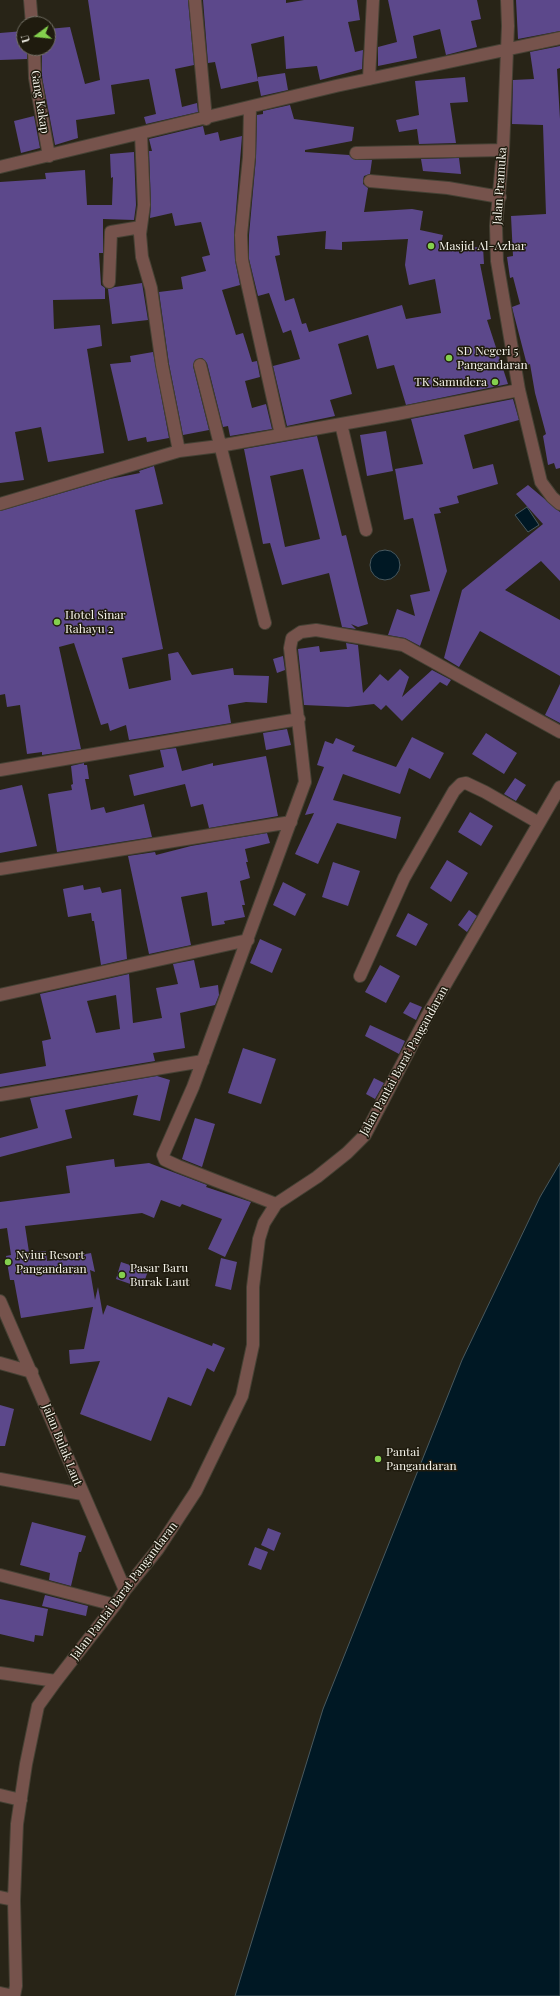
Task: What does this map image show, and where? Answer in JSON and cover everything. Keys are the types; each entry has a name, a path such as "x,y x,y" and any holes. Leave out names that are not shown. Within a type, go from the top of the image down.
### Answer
{"street":[{"path":"30,0 31,16"},
{"path":"195,0 206,119"},
{"path":"368,79 373,0"},
{"name":"Jalan Pramuka","path":"506,0 507,49 503,150 500,197 496,226 497,261 519,390 541,482 552,497 560,504"},
{"path":"0,168 368,79 560,38"},
{"name":"Gang Kakap","path":"34,56 35,78 49,156"},
{"path":"250,108 250,152 241,235 242,260 281,434"},
{"path":"141,134 144,205 141,227 142,257 151,288 162,365 179,451"},
{"path":"356,153 503,150"},
{"path":"370,181 448,188 500,197"},
{"path":"109,282 111,232 141,227"},
{"path":"200,365 219,446 265,623"},
{"path":"0,504 179,451 219,446 519,390"},
{"path":"341,424 366,530"},
{"path":"276,1204 178,1166 164,1158 163,1155 203,1061 305,782 290,648 292,638 301,632 316,630 403,646 560,732"},
{"path":"0,770 299,719"},
{"path":"360,976 404,878 454,791 461,784 466,783 485,792 539,823"},
{"name":"Jalan Pantai Barat Pangandaran","path":"14,1996 16,1986 14,1900 17,1824 38,1706 125,1590 158,1549 196,1491 242,1396 253,1345 253,1287 259,1239 264,1223 276,1204 317,1177 348,1153 365,1135 427,1016 560,787"},
{"path":"0,869 291,822"},
{"path":"0,995 248,940"},
{"path":"0,1095 203,1061"},
{"name":"Jalan Bulak Laut","path":"0,1300 32,1372 82,1494 125,1590"},
{"path":"0,1363 32,1372"},
{"path":"0,1479 82,1494"},
{"path":"0,1574 115,1605"},
{"path":"0,1673 56,1681"},
{"path":"0,1795 21,1800"},
{"path":"0,1897 14,1900"},
{"path":"0,1993 14,1996"}],"water":[{"path":"527,507 539,525 528,532 515,515"},
{"path":"385,550 396,554 400,565 396,576 385,580 374,576 370,565 374,554"},
{"path":"560,1163 560,1996 235,1996 323,1709 462,1360 540,1197"}],"building":[{"path":"88,0 188,0 194,65 175,69 182,107 197,103 198,112 146,124 144,117 156,114 149,79 111,85 115,114 76,120 78,138 55,145 42,77 42,56 56,56 56,28 70,27 85,84 100,80"},
{"path":"203,0 286,0 286,3 304,0 357,0 360,20 348,22 355,52 363,50 362,69 320,80 317,66 286,69 284,36 251,44 258,80 258,77 285,73 288,90 261,96 258,81 221,89 215,62 208,63"},
{"path":"388,0 477,0 481,19 471,21 477,47 446,55 440,29 413,36 417,58 378,66 378,47 397,42"},
{"path":"516,0 560,0 560,31 518,39"},
{"path":"16,32 16,56 27,56 27,59 0,60 0,33"},
{"path":"560,46 560,68 557,69 560,119 560,468 556,469 554,463 548,465 543,436 546,434 535,393 530,364 527,365 512,307 520,304 513,277 510,278 507,257 513,256 511,216 546,214 543,125 512,124 513,80 534,79 530,52"},
{"path":"465,77 468,102 450,103 456,143 419,144 417,129 399,132 396,120 419,115 415,81"},
{"path":"290,105 294,119 354,127 352,141 305,150 305,152 349,155 356,160 372,160 370,174 364,176 363,180 363,184 368,188 364,212 412,209 423,211 420,230 443,235 440,248 483,247 484,264 480,264 491,319 487,320 508,384 406,405 394,365 377,369 368,335 338,344 352,394 330,400 335,416 287,426 273,366 300,359 291,330 283,333 269,293 258,296 249,259 249,235 256,158 257,115 263,114 263,111","holes":["326,231 325,249 342,250 342,242 408,239 405,265 409,285 435,279 441,313 406,319 402,305 309,332 306,323 302,324 294,298 285,301 275,256 280,255 277,236"]},
{"path":"34,116 40,148 21,153 14,121"},
{"path":"203,126 205,135 218,132 220,141 242,136 234,235 235,260 240,285 222,290 236,335 243,333 252,362 257,361 260,377 245,381 252,408 266,404 272,429 230,436 228,426 223,427 207,363 202,358 195,360 193,366 209,430 183,435 169,364 159,292 183,289 181,277 206,271 202,257 210,255 201,222 175,226 172,213 150,218 149,151 152,151 149,139"},
{"path":"134,152 136,205 134,220 103,219 103,253 99,253 101,285 105,288 105,299 53,300 54,329 100,325 102,346 87,349 104,453 48,462 41,427 15,432 24,480 0,483 0,182 46,179 45,173 85,170 87,205 112,205 113,177 111,178 110,154"},
{"path":"459,158 461,174 423,171 421,159"},
{"path":"142,283 148,320 112,324 108,289"},
{"path":"153,352 169,438 147,442 146,437 128,441 110,364 131,362 130,356"},
{"path":"513,399 519,420 464,435 473,469 493,464 498,484 457,496 459,503 439,508 441,513 434,514 447,571 420,646 405,638 388,635 397,609 415,616 410,595 430,591 413,518 404,520 395,469 423,464 411,419"},
{"path":"386,431 393,471 367,476 360,435"},
{"path":"317,436 342,536 346,535 368,624 358,627 351,624 356,629 342,627 329,573 282,585 270,543 263,544 244,449","holes":["303,469 320,539 285,547 270,476"]},
{"path":"154,466 163,504 135,510 163,649 122,658 129,689 171,680 168,654 178,652 192,675 233,668 234,675 269,676 267,703 246,702 228,705 231,723 129,740 126,725 110,731 108,723 101,725 74,643 59,647 81,749 42,755 42,752 27,754 20,705 7,707 5,694 0,695 0,511 110,479 140,473 139,471"},
{"path":"528,485 560,512 560,581 541,561 505,590 560,620 560,676 480,631 459,667 444,658 462,590 543,524 516,494"},
{"path":"346,643 358,645 363,693 380,674 388,681 400,669 409,677 402,697 432,670 451,680 447,686 440,682 402,721 386,705 381,710 374,704 348,707 304,705 298,649 319,646 320,652 347,649"},
{"path":"283,656 285,670 277,673 273,659"},
{"path":"560,684 560,723 545,715"},
{"path":"287,729 291,745 266,750 263,733"},
{"path":"486,733 517,753 504,774 472,754"},
{"path":"412,737 444,753 430,779 409,768 400,794 343,774 333,800 401,817 396,839 337,823 318,864 295,854 314,813 305,815 324,767 317,765 325,741 333,744 336,738 355,746 352,751 396,767"},
{"path":"176,748 182,771 213,763 213,766 266,756 278,816 209,828 203,804 191,807 185,784 134,796 129,775 164,767 160,750"},
{"path":"84,763 84,765 87,765 89,779 85,779 91,810 104,807 106,813 144,804 152,837 57,852 48,794 72,790 71,785 73,784 71,766"},
{"path":"515,778 526,785 516,801 504,794"},
{"path":"22,785 37,846 0,853 0,790"},
{"path":"470,812 493,826 481,846 458,832"},
{"path":"267,833 270,843 245,849 248,862 246,862 250,878 240,881 245,905 242,905 245,917 224,921 225,924 212,926 207,892 181,897 191,945 149,954 128,856 155,852 156,855 191,846"},
{"path":"447,860 468,873 451,902 430,888"},
{"path":"333,862 360,871 348,906 322,897"},
{"path":"283,882 306,894 295,916 273,905"},
{"path":"83,885 84,890 100,887 102,893 121,889 127,959 101,965 94,921 92,921 91,913 68,917 63,889"},
{"path":"469,910 477,916 467,932 458,925"},
{"path":"408,913 428,924 416,946 396,936"},
{"path":"260,939 282,949 272,973 250,963"},
{"path":"194,960 200,988 218,985 219,995 215,1005 180,1013 185,1048 153,1053 155,1061 0,1087 0,1074 46,1066 42,1041 51,1039 40,994 129,974 133,1023 162,1018 156,988 178,984 173,964","holes":["116,995 120,1029 96,1033 87,1001"]},
{"path":"380,965 400,976 386,1003 365,992"},
{"path":"410,1002 422,1007 416,1020 403,1013"},
{"path":"370,1025 405,1041 399,1054 365,1036"},
{"path":"243,1048 276,1059 261,1104 228,1093"},
{"path":"157,1076 170,1080 160,1121 133,1115 138,1095 65,1110 72,1138 0,1157 0,1138 38,1128 30,1098"},
{"path":"374,1078 384,1083 375,1099 366,1094"},
{"path":"195,1118 215,1124 202,1167 182,1159"},
{"path":"114,1159 115,1167 149,1163 207,1185 206,1187 251,1202 225,1257 208,1249 222,1219 182,1204 180,1207 161,1200 154,1218 142,1213 25,1226 29,1252 46,1251 47,1261 91,1253 95,1272 90,1270 95,1300 98,1287 103,1315 107,1305 212,1346 213,1343 225,1348 214,1372 207,1368 191,1406 168,1397 151,1441 80,1414 100,1361 70,1364 69,1350 84,1349 93,1307 21,1318 14,1280 10,1280 6,1256 11,1255 7,1228 0,1229 0,1202 70,1193 66,1166"},
{"path":"221,1258 237,1262 231,1290 215,1286"},
{"path":"121,1262 148,1271 142,1288 116,1279"},
{"path":"0,1405 14,1409 5,1446 0,1446"},
{"path":"32,1522 86,1536 81,1552 79,1552 71,1586 49,1580 50,1573 20,1565"},
{"path":"268,1528 281,1533 274,1551 261,1545"},
{"path":"255,1547 268,1552 261,1570 248,1565"},
{"path":"45,1595 88,1606 86,1616 42,1606"},
{"path":"0,1599 48,1609 43,1636 35,1635 34,1642 0,1634"}],"place":[{"name":"Masjid Al-Azhar","path":"431,246"},
{"name":"SD Negeri 5 Pangandaran","path":"449,358"},
{"name":"TK Samudera","path":"495,382"},
{"name":"Hotel Sinar Rahayu 2","path":"57,622"},
{"name":"Nyiur Resort Pangandaran","path":"8,1262"},
{"name":"Pasar Baru Burak Laut","path":"122,1275"},
{"name":"Pantai Pangandaran","path":"378,1459"}]}
